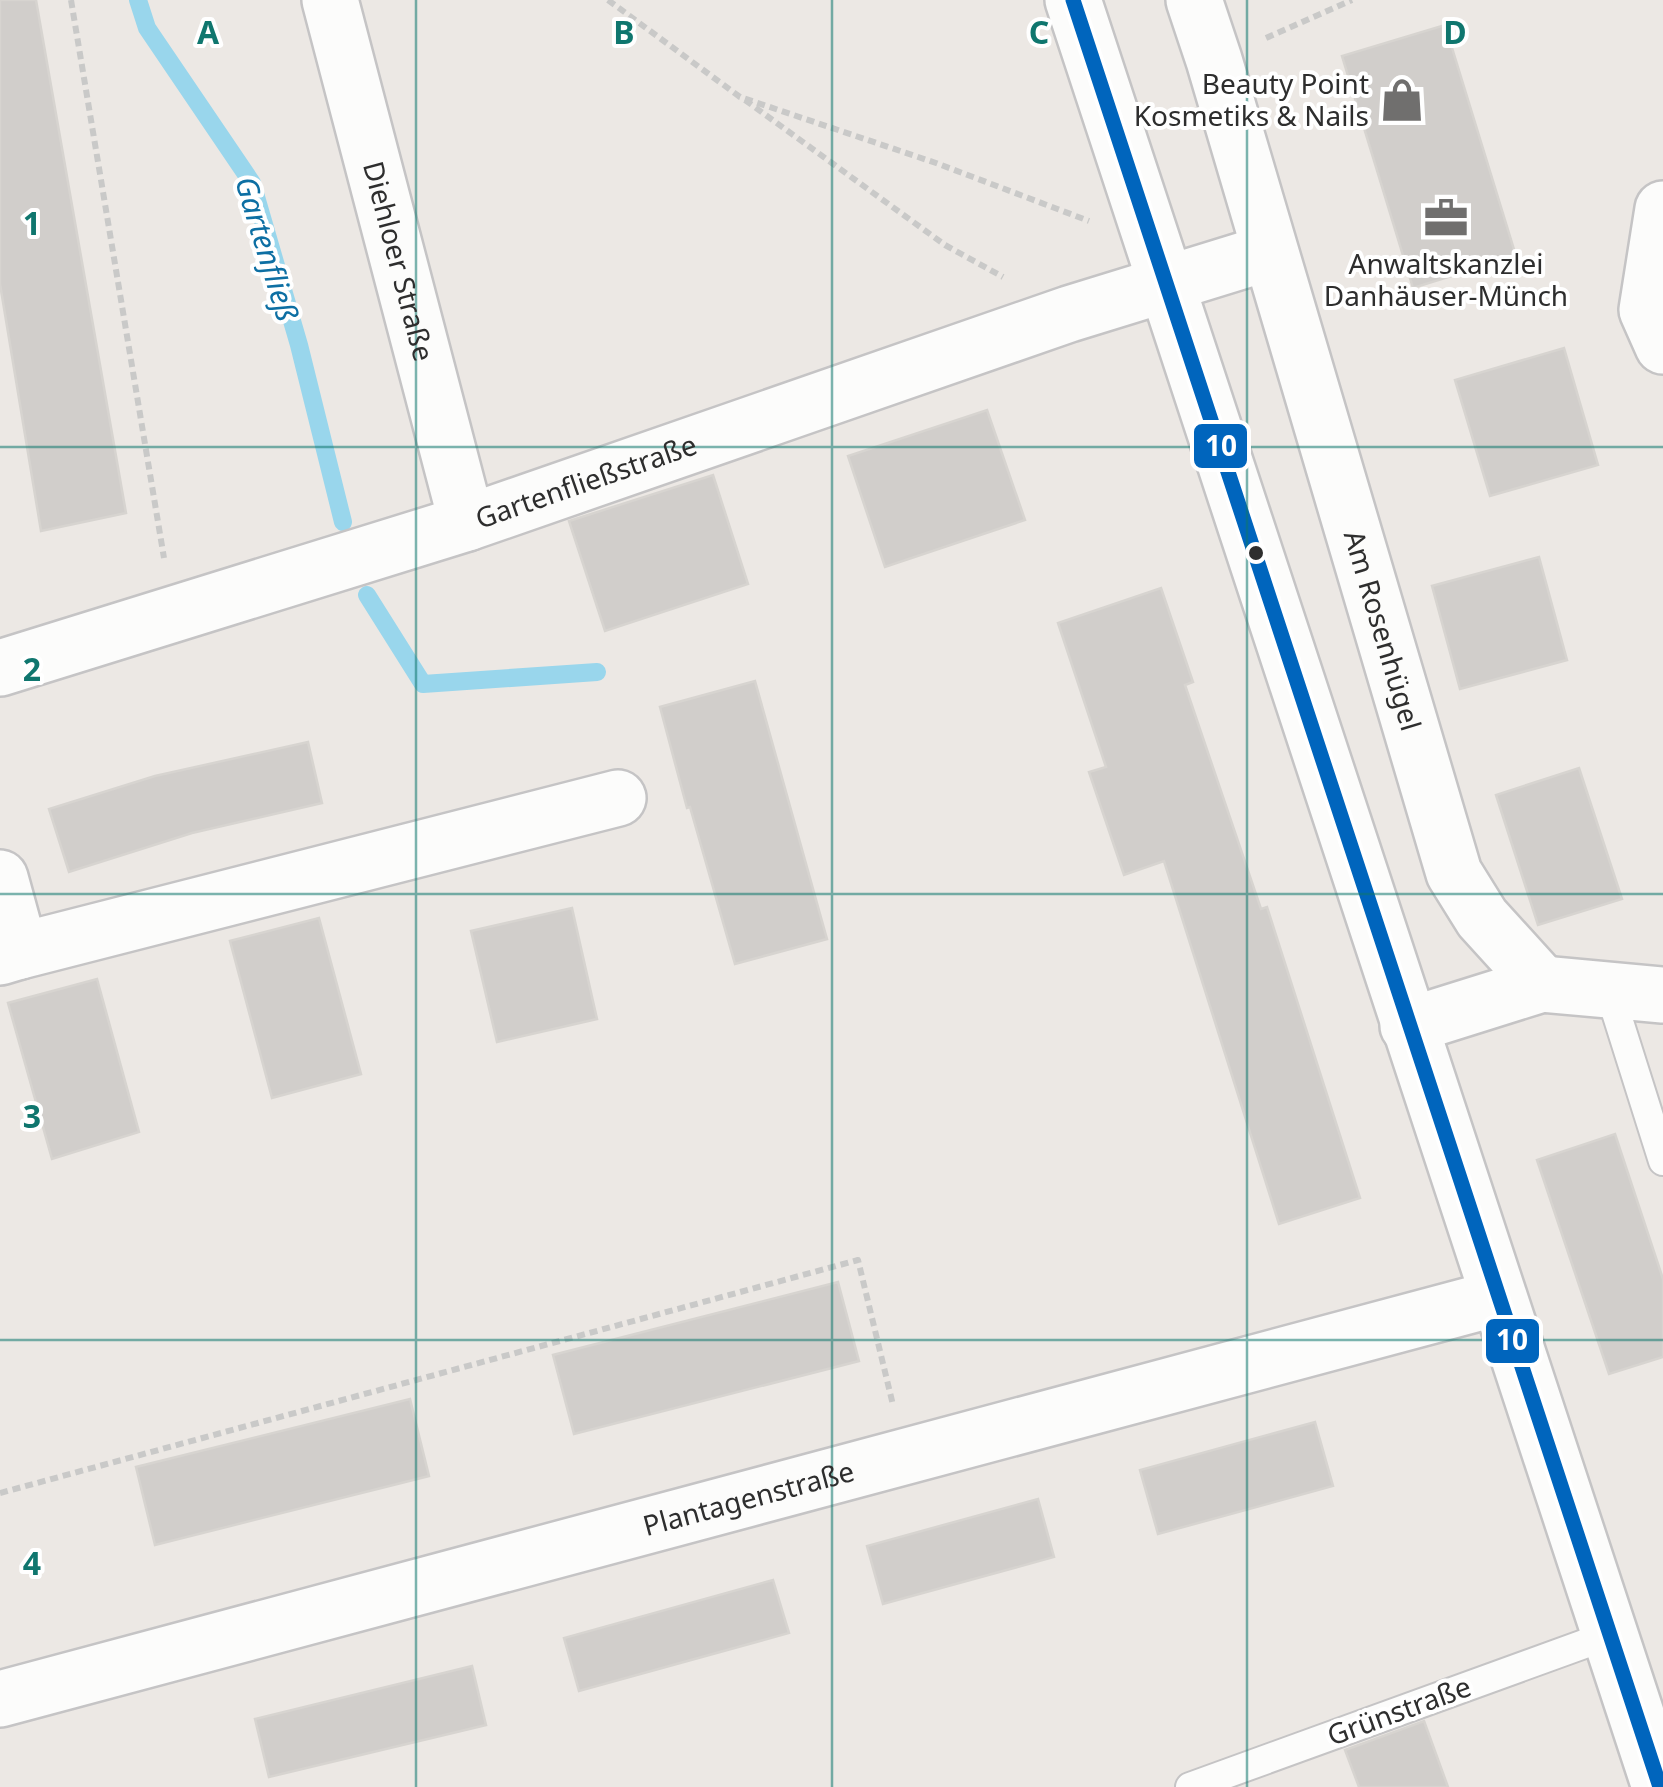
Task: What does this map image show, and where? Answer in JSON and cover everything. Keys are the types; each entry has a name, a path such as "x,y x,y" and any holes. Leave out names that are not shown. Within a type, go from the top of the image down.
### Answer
{"street":[{"name":"Diehloer Straße","path":"330,0 467,523"},
{"path":"1073,0 1660,1787"},
{"name":"Am Rosenhügel","path":"1194,0 1454,873 1482,918 1542,984"},
{"path":"1663,209 1648,310 1663,346"},
{"path":"1162,265 1270,252"},
{"name":"Gartenfließstraße","path":"0,668 467,523 1069,314 1162,265"},
{"path":"0,878 10,954 618,798"},
{"path":"1408,1026 1542,984 1663,994"},
{"name":"Plantagenstraße","path":"0,1700 1497,1298"}],"lane":[{"path":"1609,990 1663,1161"},
{"name":"Grünstraße","path":"1190,1787 1609,1634"}],"path":[{"path":"71,0 173,614"},
{"path":"608,0 945,245 1069,314"},
{"path":"1214,60 1352,0"},
{"path":"740,97 936,164 1162,265"},
{"path":"0,1493 858,1260 905,1457"}],"building":[{"path":"0,0 36,0 126,513 41,531 0,284"},
{"path":"1445,25 1516,256 1413,288 1342,56"},
{"path":"1564,348 1598,465 1490,496 1455,380"},
{"path":"987,410 1025,520 885,567 848,456"},
{"path":"713,475 748,584 605,631 569,521"},
{"path":"1539,557 1567,660 1460,689 1432,586"},
{"path":"1161,588 1193,682 1185,685 1261,909 1267,907 1360,1198 1279,1224 1164,861 1124,875 1089,772 1106,767 1058,623"},
{"path":"755,681 827,939 735,964 660,707"},
{"path":"308,742 322,803 192,833 69,872 49,809 155,776"},
{"path":"1579,768 1622,899 1538,925 1496,795"},
{"path":"572,908 597,1019 497,1042 471,931"},
{"path":"319,918 361,1074 272,1098 230,941"},
{"path":"97,979 139,1132 52,1159 8,1003"},
{"path":"1615,1134 1663,1279 1663,1357 1609,1374 1537,1160"},
{"path":"838,1282 859,1361 574,1434 553,1355"},
{"path":"410,1399 429,1476 155,1545 136,1467"},
{"path":"1315,1422 1333,1486 1158,1534 1140,1470"},
{"path":"1038,1499 1054,1557 883,1604 867,1546"},
{"path":"773,1580 789,1633 579,1691 564,1638"},
{"path":"472,1666 486,1725 269,1777 255,1719"},
{"path":"1424,1721 1448,1787 1359,1787 1345,1750"}],"waterway":[{"name":"Gartenfließ","path":"138,0 147,28 252,183 299,345 343,522"},
{"name":"Gartenfließ","path":"367,595 423,684 597,672"}],"transit line":[{"name":"10","path":"1073,0 1660,1787"}],"place":[{"name":"Beauty Point Kosmetiks & Nails","path":"1402,100"},
{"name":"Anwaltskanzlei Danhäuser-Münch","path":"1446,218"}]}
